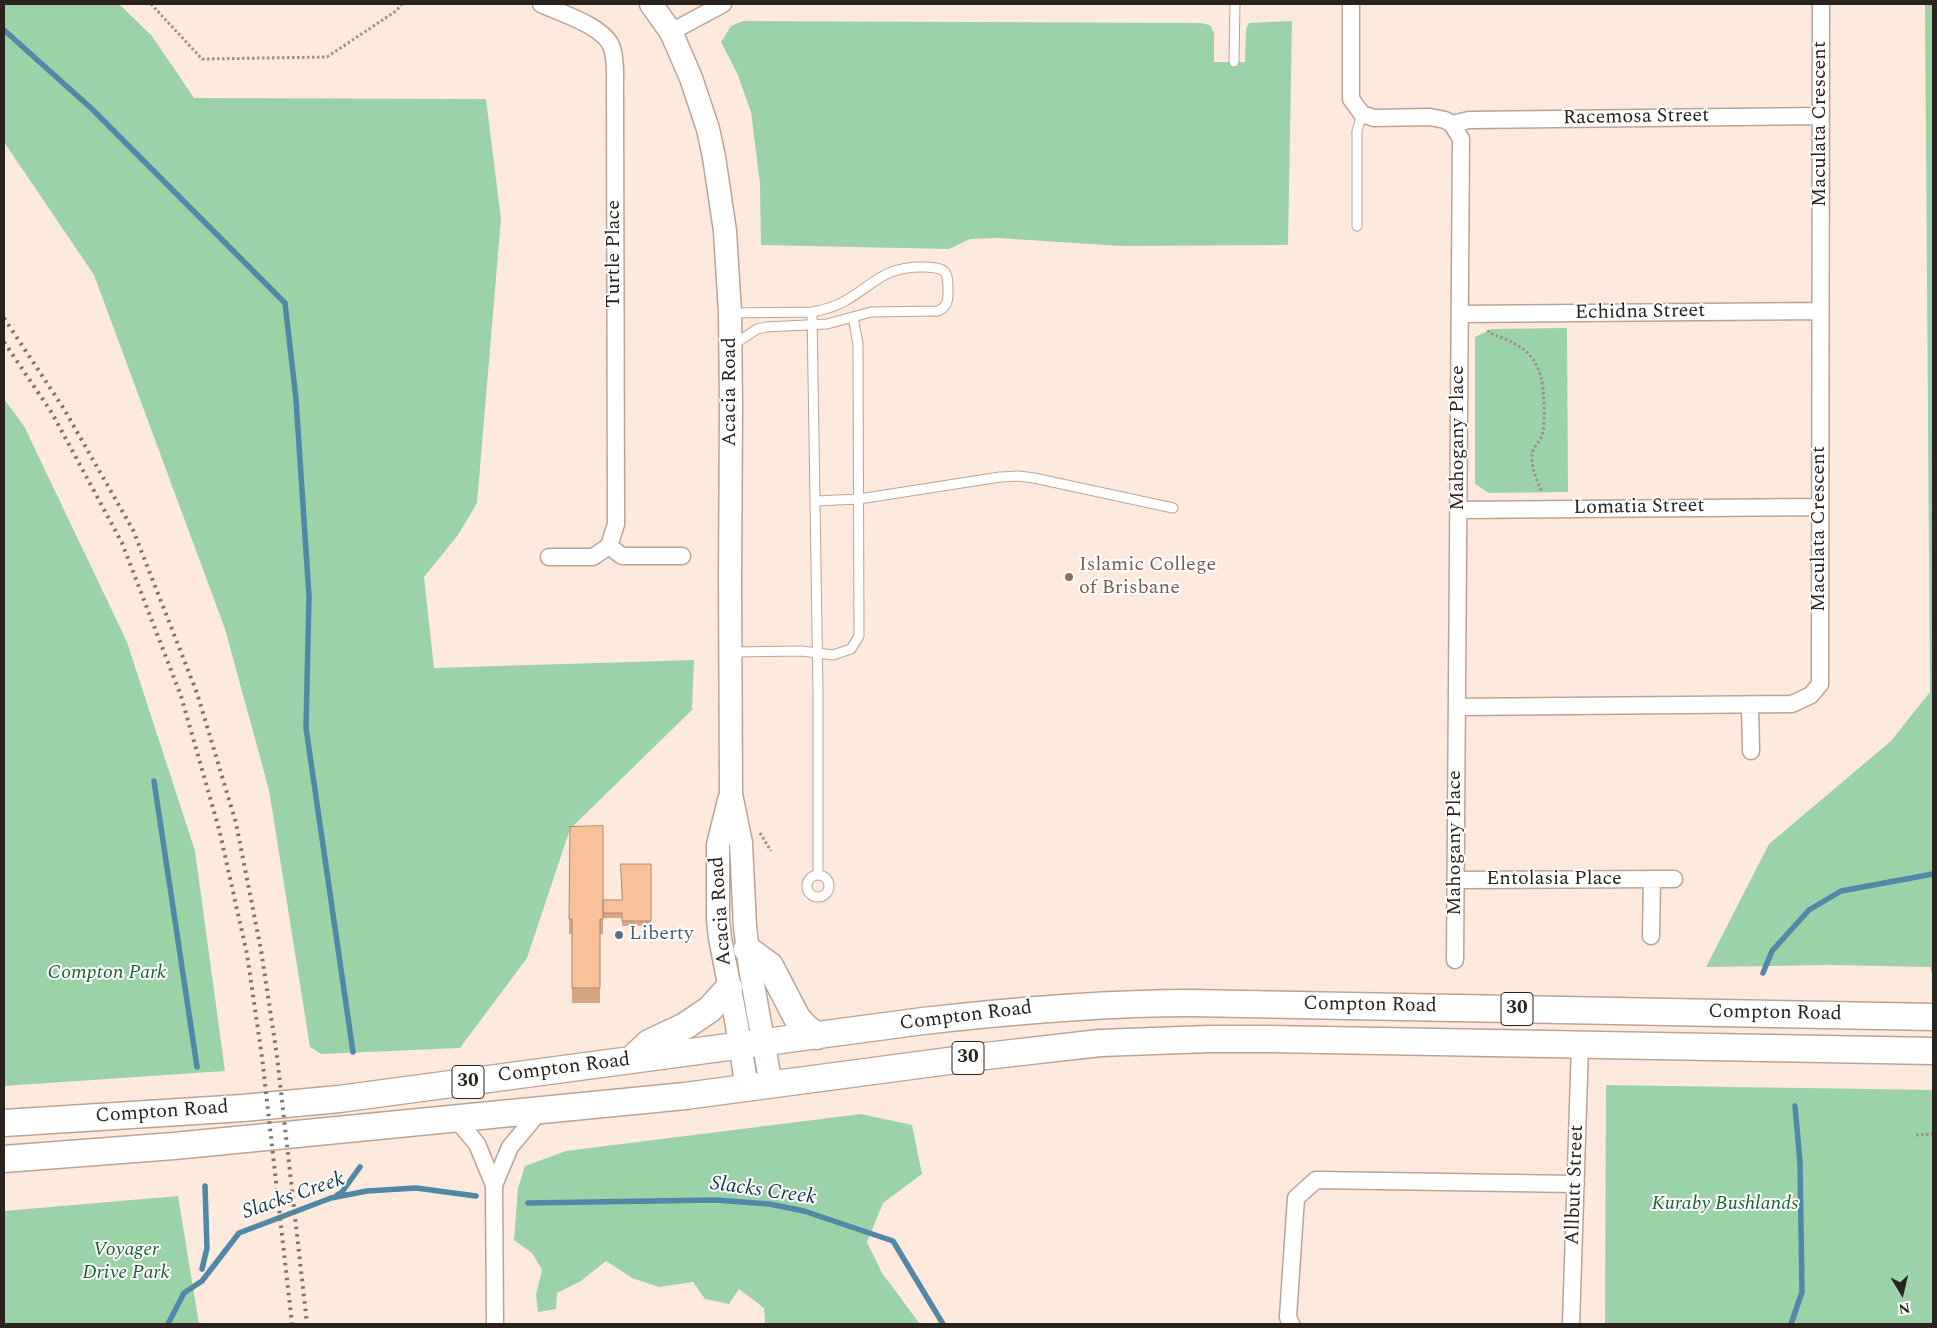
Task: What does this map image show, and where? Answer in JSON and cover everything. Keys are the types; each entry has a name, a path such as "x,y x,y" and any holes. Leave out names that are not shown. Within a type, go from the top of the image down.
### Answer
{"main road":[{"path":"747,949 770,966 797,1018 817,1036"},
{"path":"629,1061 650,1043 685,1026 710,1009 729,988"},
{"name":"Compton Road","path":"4,1124 243,1108 331,1100 1013,1011 1145,1003 1933,1017"},
{"name":"Compton Road","path":"4,1159 540,1111 684,1096 986,1056 1149,1040 1269,1039 1933,1051"}],"street":[{"name":"Turtle Place","path":"541,4 596,29 606,37 612,46 614,59 616,524 609,546"},
{"name":"Acacia Road","path":"651,4 671,32 691,78 708,129 725,231 731,346 731,794 741,843 752,1044 759,1086"},
{"path":"671,32 723,4"},
{"path":"1351,4 1351,100 1362,114 1374,118 1430,117 1445,120 1452,124"},
{"name":"Maculata Crescent","path":"1457,707 1792,704 1811,695 1820,684 1821,4"},
{"name":"Racemosa Street","path":"1452,124 1469,120 1821,116"},
{"name":"Mahogany Place","path":"1452,124 1460,139 1455,960"},
{"name":"Echidna Street","path":"1460,314 1820,311"},
{"name":"Lomatia Street","path":"1458,510 1820,507"},
{"path":"549,557 593,557 609,546 622,556 682,556"},
{"path":"1750,705 1751,751"},
{"name":"Acacia Road","path":"731,794 718,844 717,874 720,938 729,988 752,1044"},
{"name":"Entolasia Place","path":"1651,936 1652,879"},
{"name":"Entolasia Place","path":"1456,880 1674,879"},
{"name":"Allbutt Street","path":"1571,1324 1580,1045"},
{"path":"494,1185 510,1147 540,1111"},
{"path":"456,1119 477,1144 494,1185 496,1324"},
{"path":"1291,1324 1288,1317 1293,1210 1296,1198 1316,1180 1576,1184"}],"lane":[{"path":"1234,62 1236,4"},
{"path":"1357,226 1357,131 1362,114"},
{"path":"730,313 812,312 823,310 841,302 888,272 909,267 938,268 946,272 948,301 942,309 933,312 871,312 835,323 766,327 757,329 731,346"},
{"path":"812,312 816,501 818,875"},
{"path":"730,652 802,651 833,654 847,651 856,643 859,636 858,344 853,317"},
{"path":"816,501 859,500 1000,477 1018,476 1173,508"}],"path":[{"path":"151,4 202,59 246,60 327,57 396,12 402,4"},
{"path":"1488,314 1488,333 1504,338 1525,350 1538,367 1544,382 1542,434 1532,454 1534,472 1548,509"},
{"path":"1916,1135 1933,1134"}],"green space":[{"path":"4,4 119,4 152,36 194,98 486,99 501,219 477,503 458,535 424,577 434,668 694,660 692,710 570,829 527,958 460,1048 321,1054 310,1047 269,790 225,629 94,275 4,142"},
{"path":"1925,4 1933,4 1933,972 1931,972 1931,967 1831,965 1706,967 1769,844 1891,741 1930,692"},
{"path":"743,21 1201,23 1210,25 1214,33 1214,62 1245,62 1246,29 1249,23 1292,21 1288,245 1121,246 997,238 970,239 949,249 761,245 760,184 751,112 737,73 721,42 731,26"},
{"path":"1567,328 1568,492 1489,493 1475,484 1475,337 1492,329"},
{"name":"Compton Park","path":"4,399 24,426 127,642 195,851 225,1071 4,1086"},
{"name":"Kuraby Bushlands","path":"1606,1085 1933,1090 1933,1324 1605,1324"},
{"path":"861,1114 912,1125 922,1174 883,1203 867,1242 882,1273 920,1324 765,1324 764,1308 739,1289 729,1304 705,1299 693,1282 659,1287 632,1278 606,1261 581,1281 557,1293 556,1309 538,1312 536,1294 542,1270 532,1253 514,1240 518,1188 525,1166 566,1151"},
{"name":"Voyager Drive Park","path":"178,1196 199,1324 4,1324 4,1211"}],"building":[{"path":"603,826 603,919 600,919 600,988 572,988 572,919 569,919 570,827"},
{"path":"621,864 651,864 651,921 622,921 622,913 603,913 603,900 622,900"}],"waterway":[{"path":"4,30 92,109 285,303 296,399 309,596 306,728 353,1052"},
{"path":"154,781 197,1067"},
{"name":"Slacks Creek","path":"1763,973 1772,951 1809,910 1841,891 1933,874"},
{"name":"Slacks Creek","path":"1791,1324 1802,1292 1800,1163 1795,1106"},
{"path":"337,1195 342,1192 360,1167"},
{"path":"202,1269 207,1248 205,1186"},
{"name":"Slacks Creek","path":"168,1324 184,1293 202,1281 239,1233 331,1198 367,1191 416,1188 476,1196"},
{"name":"Slacks Creek","path":"528,1203 715,1200 769,1204 804,1211 893,1241 943,1324"}],"railway":[{"path":"4,318 64,409 133,530 197,693 236,823 261,950 277,1056 307,1324"},
{"path":"4,342 52,413 122,543 181,696 219,829 247,954 262,1057 292,1324"}],"place":[{"name":"Islamic College of Brisbane","path":"1069,577"},
{"name":"Liberty","path":"619,935"}]}
